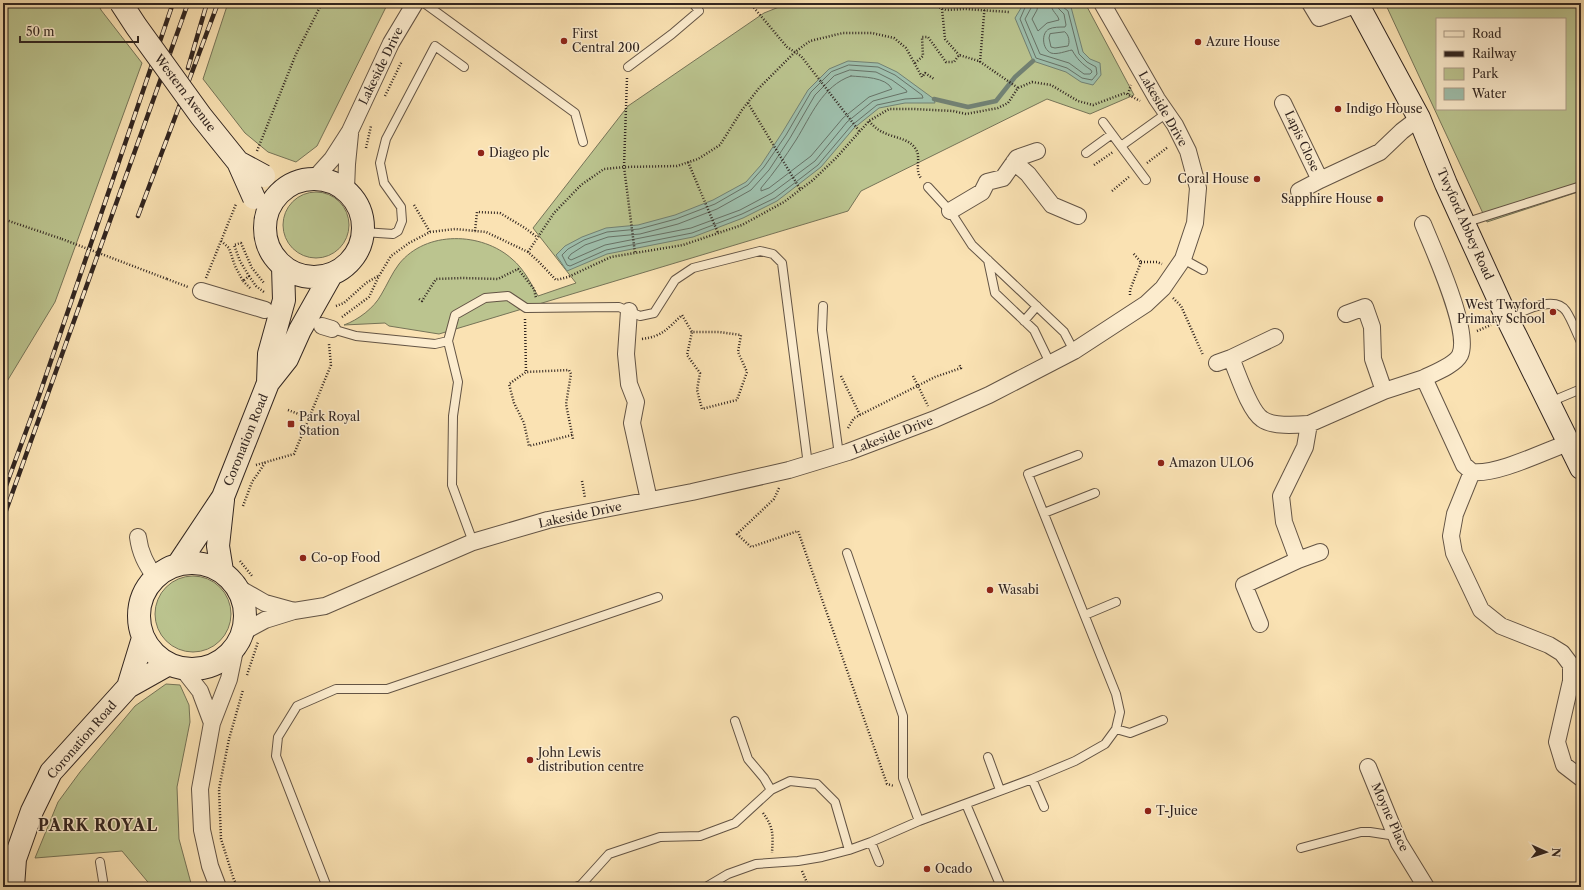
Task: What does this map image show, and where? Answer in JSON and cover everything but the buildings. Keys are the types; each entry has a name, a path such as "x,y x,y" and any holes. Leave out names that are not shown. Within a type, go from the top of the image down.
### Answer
{"street":[{"name":"Western Avenue","path":"122,3 136,26 201,116 252,165 246,200 265,227"},
{"name":"Lakeside Drive","path":"314,179 332,159 350,131 391,43 415,3"},
{"name":"Lakeside Drive","path":"246,638 265,620 294,611 325,606 474,542 548,520 692,492 789,470 843,454 935,419 989,395 1074,351 1146,304 1163,288 1183,259 1195,223 1198,188 1188,151 1175,125 1156,97 1102,3"},
{"path":"1310,3 1319,18 1358,3"},
{"name":"Twyford Abbey Road","path":"1358,3 1419,118 1446,184 1507,318 1581,468"},
{"name":"Lapis Close","path":"1283,103 1320,180"},
{"name":"Lapis Close","path":"1299,192 1320,180 1380,152 1402,131 1419,118"},
{"name":"Lakeside Drive","path":"346,189 350,131"},
{"path":"950,211 982,192 988,182 1003,178 1017,158 1037,151"},
{"path":"1014,162 1028,174 1052,205 1078,216"},
{"path":"252,165 292,184"},
{"path":"314,179 331,182 346,189 357,203 363,218 363,232 360,246 356,254 345,267 331,274 314,278 304,277 283,267 267,244 265,227 268,210 273,200 282,190 292,184 314,179"},
{"path":"1275,337 1224,360 1249,402 1262,419 1282,425 1309,424 1384,391 1424,378 1448,366 1460,355 1462,338 1453,296 1423,224"},
{"name":"Coronation Road","path":"268,384 269,354 284,300 283,267"},
{"name":"Coronation Road","path":"179,563 223,497 268,384 287,359 300,330 331,274"},
{"path":"201,292 265,310"},
{"path":"1346,314 1364,307 1372,327 1373,359 1384,391"},
{"path":"629,311 626,354 629,384 636,402 632,423 649,500"},
{"path":"1424,378 1464,464 1472,472 1481,473 1495,471 1568,442"},
{"path":"1298,560 1284,522 1281,496 1305,448 1309,424"},
{"path":"1472,472 1456,514 1451,536 1454,553 1481,610 1501,626 1549,644 1576,663 1557,742 1564,765 1581,778"},
{"name":"Coronation Road","path":"223,497 218,546 238,579"},
{"path":"138,537 145,563 155,577"},
{"path":"1260,624 1244,585 1298,560 1320,552"},
{"path":"212,723 200,691 176,666 154,654 143,638 139,621 140,602 146,588 155,577 168,568 179,563 203,563 238,579 244,602 246,638 212,723 200,789 203,837 210,866 218,887"},
{"name":"Lakeside Drive","path":"238,579 265,603 294,611"},
{"name":"Coronation Road","path":"128,687 143,638"},
{"path":"176,666 203,668 217,663 246,638"},
{"name":"Coronation Road","path":"13,887 15,860 32,811 51,772 128,687 176,666"},
{"name":"Moyne Place","path":"1368,767 1396,836 1426,887"}],"lane":[{"path":"424,3 575,113 583,142"},
{"path":"628,67 672,34 699,11 693,3"},
{"path":"363,232 393,234 398,231 402,221 400,207 384,183 380,163 386,139 435,46 464,67"},
{"path":"1121,146 1167,113"},
{"path":"1103,122 1146,180"},
{"path":"1086,153 1112,134"},
{"path":"1464,223 1581,186"},
{"path":"928,187 950,211 972,245 1064,332 1074,351"},
{"path":"474,542 452,485 453,416 458,382 448,341 455,315 485,298 508,296 526,308 619,307 640,316 654,313 675,280 693,268 760,251 773,254 782,263 808,465"},
{"path":"1183,259 1203,270"},
{"path":"988,260 995,293 1034,330 1050,363"},
{"path":"1507,318 1547,303 1559,305 1565,310 1581,342"},
{"path":"823,306 822,330 843,454"},
{"path":"1024,321 1037,306"},
{"path":"327,328 356,336 435,344 448,341"},
{"path":"1548,403 1581,389"},
{"path":"706,887 728,874 756,864 798,861 849,850 919,821 1032,779 1075,761 1105,744 1116,729 1120,712 1116,694 1028,474 1078,455"},
{"path":"1044,512 1095,493"},
{"path":"847,553 903,716 903,778 919,821"},
{"path":"327,887 276,756 278,737 297,706 336,689 387,689 658,597"},
{"path":"1085,615 1116,602"},
{"path":"735,720 748,759 764,778 771,790"},
{"path":"1116,729 1130,733 1163,720"},
{"path":"988,757 1000,790"},
{"path":"1032,779 1044,807"},
{"path":"576,887 581,885 609,854 660,837 700,836 735,823 771,790 790,781 817,784 835,802 849,850"},
{"path":"966,804 1001,887"},
{"path":"1301,848 1361,832 1396,836"},
{"path":"871,842 879,862"},
{"path":"100,862 104,887"}],"path":[{"path":"252,165 296,54 322,3"},
{"path":"750,3 787,46 801,56 859,131"},
{"path":"932,3 942,9 1009,12"},
{"path":"980,62 983,47 985,3"},
{"path":"942,9 946,39 959,55 980,62 1018,88"},
{"path":"528,252 554,214 581,185 604,169 677,166 698,159 720,145 759,88 795,52 810,41 843,33 872,33 894,38 906,48 922,77 925,74 934,79"},
{"path":"915,63 923,56 922,36 928,37 946,62 954,62 959,55"},
{"path":"382,102 404,56"},
{"path":"628,67 624,167 635,252"},
{"path":"486,232 528,252 556,280 568,277 610,257 683,244 717,231 742,225 784,202 800,187 813,180 836,158 869,121 889,109 952,111 966,114 998,108 1008,103 1018,88 1032,82 1051,85 1078,102 1092,105 1125,93 1144,103"},
{"path":"748,103 800,187"},
{"path":"366,149 374,121"},
{"path":"869,121 878,130 909,142 915,148 918,156 918,175 928,187"},
{"path":"1094,165 1121,146"},
{"path":"688,162 717,231"},
{"path":"3,219 62,239 201,292 221,241 246,200"},
{"path":"475,231 477,212 500,213 537,237"},
{"path":"221,241 229,248 235,266 243,281 251,289"},
{"path":"266,284 260,280 252,268 241,243 234,245 240,261 249,276 256,286 266,294"},
{"path":"1133,253 1141,262"},
{"path":"1141,262 1149,261"},
{"path":"1131,314 1130,290 1141,262"},
{"path":"419,299 422,301 436,279 498,279 518,269 534,289 538,308"},
{"path":"243,281 249,276"},
{"path":"330,308 344,303 366,283 378,276"},
{"path":"1163,288 1181,306 1208,367 1224,360"},
{"path":"526,308 526,372"},
{"path":"627,340 653,337 663,333 682,315 692,332 687,355 700,373 697,390 702,409 737,400 747,372 738,352 741,335 719,332 692,332"},
{"path":"1462,338 1507,318"},
{"path":"843,454 847,430 849,424 854,418 935,377 961,368 959,364"},
{"path":"572,435 529,446 524,424 514,403 509,384 526,372 569,370 571,374 566,404 573,439"},
{"path":"840,375 860,415"},
{"path":"913,376 935,419"},
{"path":"288,410 309,418"},
{"path":"241,513 244,499 252,482 265,462"},
{"path":"789,470 774,499 737,534 751,547 798,531 887,784 906,788"},
{"path":"238,555 240,562 238,579"},
{"path":"246,638 247,678"},
{"path":"238,887 234,880 221,839 219,790 229,739 245,685"},
{"path":"756,804 770,822 773,835 771,863"},
{"path":"798,861 809,887"}],"green space":[{"path":"22,3 98,3 101,10 142,63 55,302 3,388 3,10"},
{"path":"228,3 388,3 317,146 296,162 268,152 245,133 203,79"},
{"path":"789,3 1085,3 1134,95 1090,114 1047,99 861,191 848,211 439,334 389,326 385,323 344,325 360,317 370,309 378,300 396,268 410,253 424,245 439,240 470,240 500,250 520,267 538,296 576,283 533,228 628,106 764,13"},
{"path":"1385,3 1581,3 1581,191 1487,222"},
{"path":"316,192 329,194 344,207 347,212 349,225 347,238 334,253 329,256 316,258 303,256 288,243 285,238 283,225 285,212 298,197 303,194"},
{"path":"193,576 208,579 220,587 228,599 231,614 228,629 220,641 208,649 193,652 178,649 166,641 158,629 155,614 158,599 166,587 178,579"},
{"path":"166,684 180,685 189,705 190,722 177,787 179,839 192,887 152,887 122,851 35,858 58,802 80,772 135,706"}],"water":[{"path":"1024,3 1063,3 1071,7 1083,52 1090,59 1100,63 1101,75 1093,85 1081,82 1066,72 1033,61 1015,18"},
{"path":"848,61 878,63 897,72 934,99 935,103 905,103 879,108 854,128 821,167 777,201 743,218 693,237 607,254 567,271 556,255 565,246 582,237 606,228 638,225 675,215 713,200 746,182 761,165 808,90 829,69"}],"waterway":[{"path":"934,99 968,107 996,101 1015,77 1033,61"}],"railway":[{"path":"3,494 39,396 173,3"},
{"path":"3,519 188,3"},
{"path":"188,68 207,3"},
{"path":"138,216 218,3"}],"place":[{"name":"First Central 200","path":"564,41"},
{"name":"Azure House","path":"1198,42"},
{"name":"Indigo House","path":"1338,109"},
{"name":"Diageo plc","path":"481,153"},
{"name":"Coral House","path":"1257,179"},
{"name":"Sapphire House","path":"1380,199"},
{"name":"West Twyford Primary School","path":"1553,312"},
{"name":"Park Royal Station","path":"291,424"},
{"name":"Amazon ULO6","path":"1161,463"},
{"name":"Co-op Food","path":"303,558"},
{"name":"Wasabi","path":"990,590"},
{"name":"John Lewis distribution centre","path":"530,760"},
{"name":"T-Juice","path":"1148,811"},
{"name":"Ocado","path":"927,869"}],"district":[{"name":"PARK ROYAL","path":"98,825"}]}
